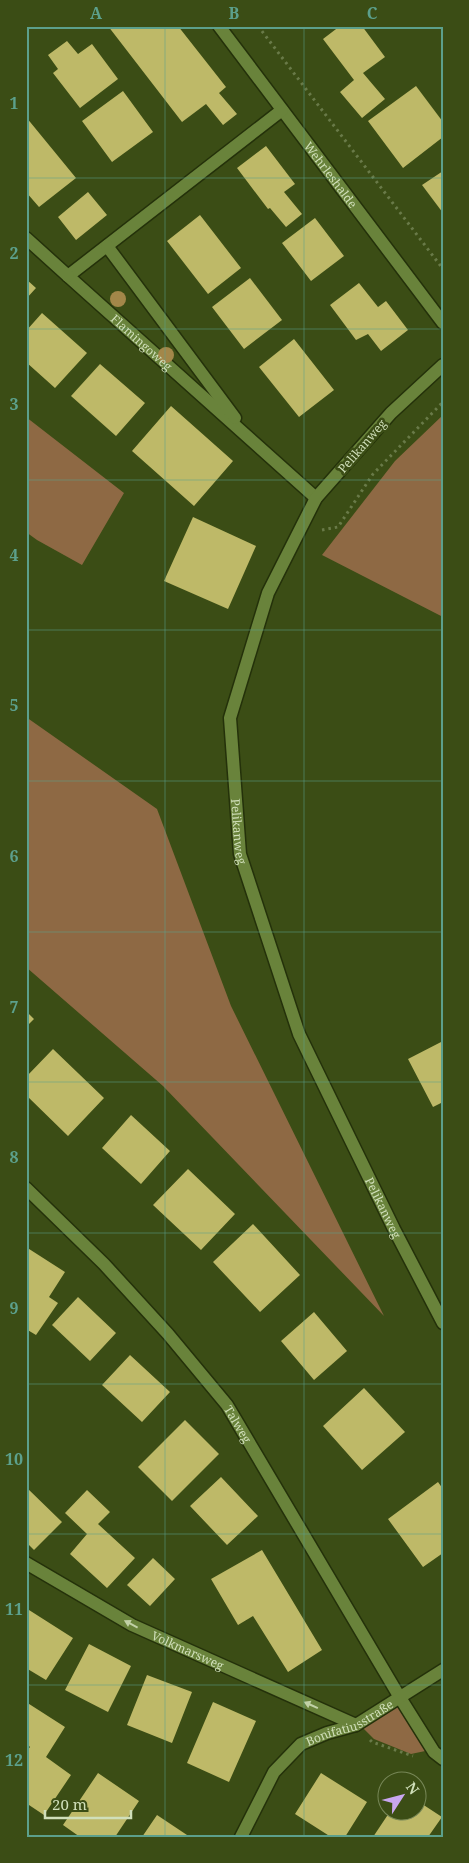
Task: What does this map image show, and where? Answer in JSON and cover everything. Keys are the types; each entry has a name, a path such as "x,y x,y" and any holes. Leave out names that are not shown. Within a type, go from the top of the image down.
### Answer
{"street":[{"name":"Wehrleshalde","path":"219,26 443,323"},
{"path":"68,276 282,110"},
{"name":"Flamingoweg","path":"26,238 316,498"},
{"name":"Flamingoweg","path":"107,246 252,441"},
{"name":"Pelikanweg","path":"443,365 391,413 316,498 268,593 230,718 240,854 299,1034 390,1220 443,1323"},
{"name":"Talweg","path":"26,1188 104,1264 168,1334 227,1405 399,1696"},
{"name":"Volkmarsweg","path":"26,1563 132,1625 356,1725"},
{"path":"399,1696 443,1670"},
{"name":"Bonifatiusstraße","path":"241,1837 274,1772 301,1744 327,1733 356,1725 399,1696 439,1756"}],"path":[{"path":"258,26 443,268"},
{"path":"297,535 338,527 372,474 443,402"},
{"path":"356,1725 372,1742 411,1757 439,1756"}],"shaded area":[{"path":"443,415 443,617 322,555 395,461"},
{"path":"26,417 124,493 82,565 26,532"},
{"path":"26,717 157,809 231,1006 384,1316 163,1086 26,967"},
{"path":"397,1701 430,1750 411,1754 374,1739 361,1726"}],"building":[{"path":"108,26 178,26 226,87 219,93 237,114 223,125 206,104 182,122"},
{"path":"340,26 362,26 385,57 363,73 385,99 362,118 340,92 354,80 323,39"},
{"path":"67,41 78,54 92,44 118,79 80,108 53,73 58,69 48,55"},
{"path":"416,86 443,122 443,137 403,168 368,121"},
{"path":"123,91 153,132 112,162 82,121"},
{"path":"26,117 76,178 39,207 26,192"},
{"path":"266,146 295,184 284,192 302,214 286,227 270,208 268,209 237,168"},
{"path":"443,171 443,213 422,185"},
{"path":"88,192 107,215 76,240 58,217"},
{"path":"200,215 241,268 208,294 167,241"},
{"path":"315,218 344,256 311,281 282,243"},
{"path":"250,278 282,320 244,349 212,307"},
{"path":"26,279 36,288 26,299"},
{"path":"359,283 378,307 386,301 408,330 381,351 368,334 356,340 330,305"},
{"path":"42,313 87,353 55,388 26,362 26,331"},
{"path":"294,339 334,390 299,417 259,367"},
{"path":"100,364 145,403 116,436 71,396"},
{"path":"171,406 233,461 194,506 132,451"},
{"path":"193,517 256,546 228,609 164,581"},
{"path":"26,1011 34,1019 26,1027"},
{"path":"443,1041 443,1102 433,1107 408,1059"},
{"path":"53,1049 104,1098 68,1136 26,1095 26,1077"},
{"path":"131,1115 170,1151 141,1184 102,1148"},
{"path":"188,1169 235,1214 201,1250 153,1205"},
{"path":"253,1224 300,1275 260,1312 213,1262"},
{"path":"26,1247 65,1272 49,1297 58,1303 36,1335 26,1329"},
{"path":"78,1297 116,1333 90,1361 52,1325"},
{"path":"314,1312 347,1351 314,1380 281,1341"},
{"path":"130,1355 170,1392 142,1422 102,1385"},
{"path":"364,1388 405,1432 362,1470 323,1426"},
{"path":"185,1420 219,1454 172,1501 138,1467"},
{"path":"221,1477 258,1516 227,1545 190,1506"},
{"path":"438,1482 443,1489 443,1553 423,1567 388,1519"},
{"path":"26,1487 62,1522 34,1550 26,1542"},
{"path":"87,1490 110,1512 98,1524 135,1558 107,1588 70,1554 87,1534 65,1513"},
{"path":"262,1550 322,1650 288,1672 253,1616 238,1625 211,1579"},
{"path":"153,1558 175,1579 150,1606 127,1585"},
{"path":"29,1610 73,1638 46,1680 26,1668 26,1614"},
{"path":"89,1644 131,1666 108,1712 65,1690"},
{"path":"147,1675 192,1692 172,1743 127,1725"},
{"path":"26,1702 65,1727 46,1757 71,1775 44,1815 26,1803 26,1752 30,1747 26,1743"},
{"path":"213,1702 256,1721 229,1782 187,1763"},
{"path":"98,1773 139,1801 115,1837 80,1837 63,1825"},
{"path":"321,1773 367,1802 345,1837 331,1837 295,1814"},
{"path":"426,1807 442,1817 428,1837 373,1837 384,1820 426,1820"},
{"path":"157,1815 190,1837 142,1837"}]}
